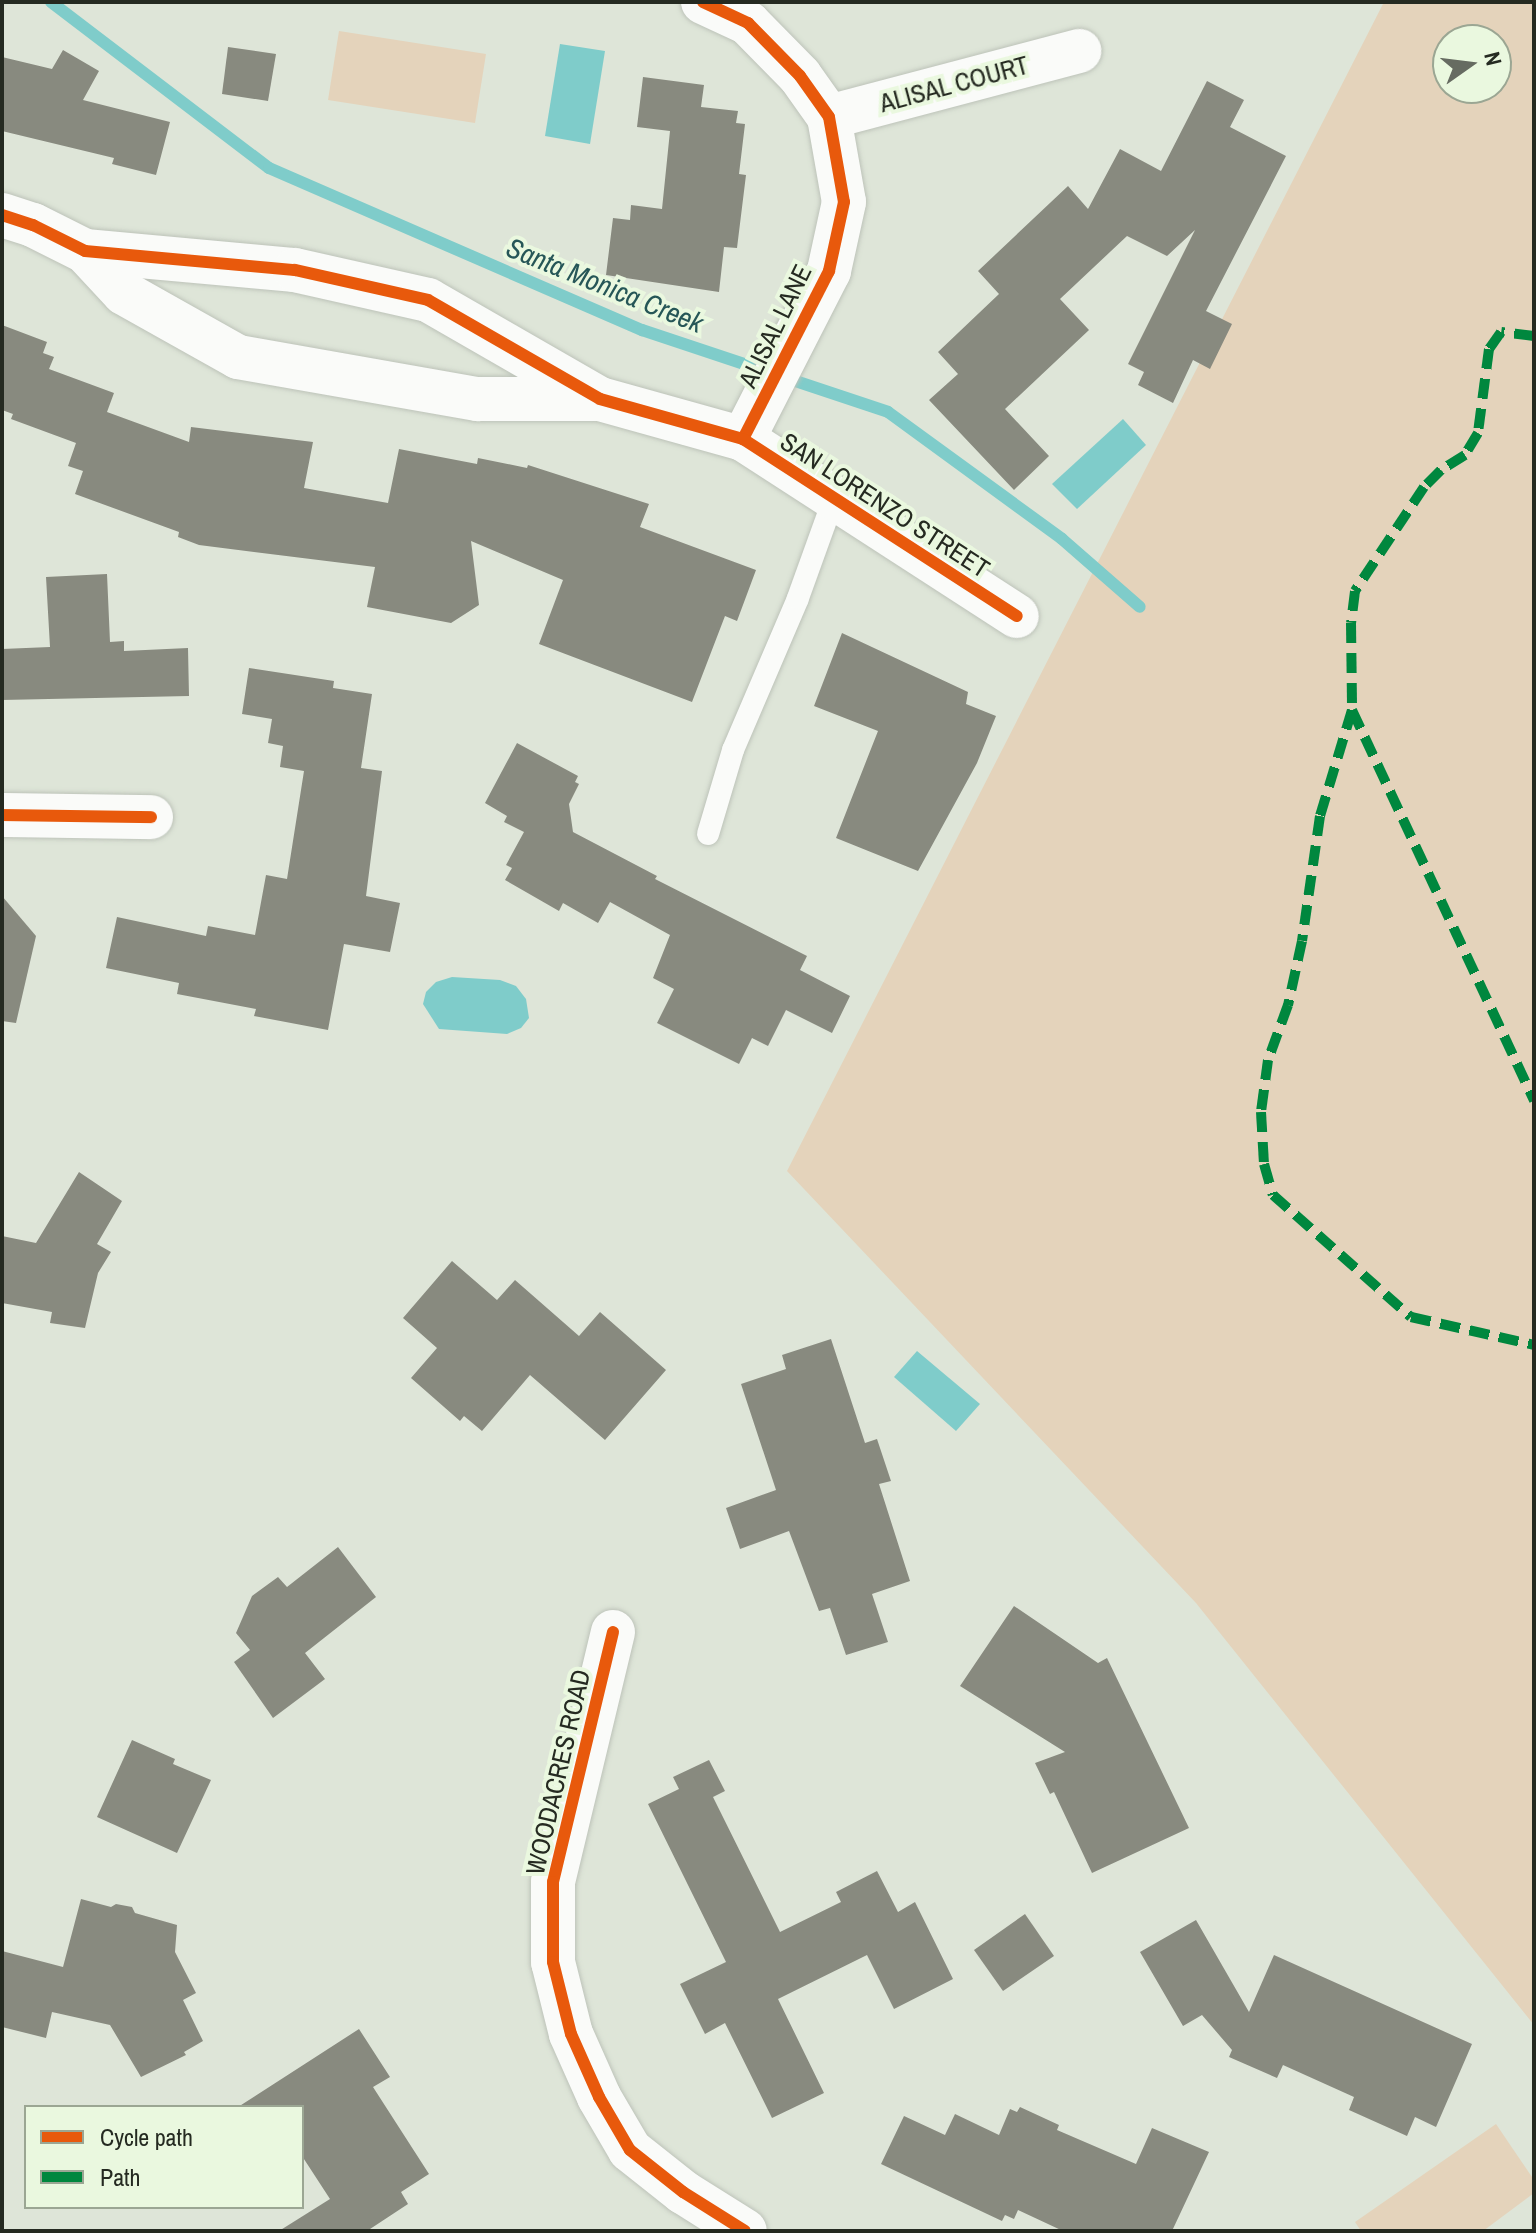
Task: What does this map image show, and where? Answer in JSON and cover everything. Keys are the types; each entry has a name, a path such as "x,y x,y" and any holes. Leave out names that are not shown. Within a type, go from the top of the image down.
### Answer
{"street":[{"name":"ALISAL LANE","path":"703,2 748,23 800,76 829,117 844,202 829,271 743,439"},
{"name":"ALISAL COURT","path":"829,117 1079,51"},
{"name":"SAN LORENZO STREET","path":"2,215 33,225 85,251 124,293 238,357 477,399 600,399"},
{"name":"SAN LORENZO STREET","path":"85,251 295,270 428,300 600,399 743,439 1017,616"},
{"path":"2,815 151,817"},
{"name":"WOODACRES ROAD","path":"613,1632 553,1882 553,1962 571,2034 599,2097 630,2150 683,2192 745,2231"}],"lane":[{"path":"708,834 733,750 798,598 834,498"}],"shaded area":[{"path":"1384,2 1534,2 1534,2025 1196,1603 787,1171"},
{"path":"339,31 486,54 475,123 328,100"},
{"path":"1496,2124 1534,2180 1534,2193 1483,2231 1361,2231 1355,2222"}],"water":[{"path":"560,44 605,51 590,144 545,136"},
{"path":"1123,419 1146,445 1077,509 1052,484"},
{"path":"452,977 500,980 516,986 526,999 529,1018 521,1028 507,1034 439,1029 423,1004 426,992 436,982"},
{"path":"917,1351 980,1404 956,1431 894,1377"}],"building":[{"path":"228,47 276,54 268,101 222,94"},
{"path":"63,50 99,71 83,100 170,122 156,175 112,164 114,158 2,131 2,57 52,69"},
{"path":"643,77 704,85 701,107 738,111 736,123 745,124 739,174 746,175 737,248 724,247 719,292 606,275 613,218 630,220 631,205 662,209 670,131 637,127"},
{"path":"1207,81 1244,100 1230,127 1286,156 1206,311 1232,324 1210,369 1193,360 1173,403 1138,385 1144,372 1128,364 1195,230 1167,256 1127,236 1060,299 1089,330 1005,409 1049,456 1014,490 929,400 958,374 938,352 999,294 978,271 1068,186 1088,209 1120,149 1161,171"},
{"path":"2,325 47,342 43,353 54,357 49,369 114,393 107,412 189,442 191,427 313,442 304,488 388,503 399,449 477,464 478,458 527,468 528,465 649,504 640,527 756,570 737,621 725,616 692,702 539,644 563,580 471,541 479,605 451,623 367,607 375,567 199,545 178,537 179,532 75,494 83,471 68,466 76,443 11,419 13,414 2,410"},
{"path":"107,574 110,642 124,641 124,651 188,648 189,696 2,700 2,649 50,647 46,577"},
{"path":"842,633 968,692 966,704 996,716 977,763 918,871 836,838 878,731 814,706"},
{"path":"249,668 334,681 333,688 372,694 361,768 382,771 366,896 400,903 390,952 344,944 328,1030 254,1016 256,1009 177,994 179,983 106,968 117,917 206,936 208,926 255,935 266,875 287,879 304,771 280,767 283,746 268,743 272,719 242,714"},
{"path":"517,743 578,776 575,782 579,784 569,804 573,832 657,876 655,879 807,956 800,970 850,996 832,1033 786,1010 768,1046 752,1038 739,1064 657,1023 674,989 653,978 670,935 610,902 598,923 563,903 559,911 505,880 512,868 506,865 524,832 504,822 507,816 485,803"},
{"path":"2,896 36,936 16,1023 2,1021"},
{"path":"79,1172 122,1201 97,1244 111,1252 98,1273 85,1328 50,1323 52,1312 2,1303 2,1236 36,1243"},
{"path":"452,1261 497,1300 515,1280 579,1336 600,1312 666,1370 605,1440 530,1375 482,1431 464,1416 460,1421 411,1378 437,1348 403,1318"},
{"path":"831,1339 865,1443 877,1439 891,1481 879,1484 910,1581 872,1594 888,1642 846,1655 830,1608 819,1611 789,1531 740,1549 726,1508 776,1490 741,1384 786,1369 782,1355"},
{"path":"338,1547 376,1597 305,1653 325,1679 273,1718 234,1662 250,1650 236,1633 252,1596 278,1577 287,1587"},
{"path":"1014,1606 1098,1663 1107,1658 1189,1828 1092,1873 1054,1792 1050,1794 1035,1763 1065,1752 960,1686"},
{"path":"132,1740 175,1759 173,1764 211,1780 177,1853 97,1817"},
{"path":"709,1760 725,1791 713,1797 780,1932 841,1902 836,1892 877,1871 898,1912 915,1902 953,1979 894,2009 867,1955 778,1999 824,2093 772,2118 725,2023 705,2034 680,1984 726,1962 648,1804 679,1789 673,1777"},
{"path":"81,1899 111,1907 116,1904 132,1907 135,1913 177,1925 175,1952 196,1993 183,2000 203,2041 184,2052 186,2055 141,2077 110,2025 52,2012 46,2038 2,2027 2,1951 63,1967"},
{"path":"1025,1914 1054,1956 1003,1991 974,1950"},
{"path":"1196,1920 1249,2012 1274,1955 1472,2044 1436,2127 1415,2117 1407,2136 1349,2110 1354,2097 1283,2065 1277,2078 1229,2057 1232,2050 1202,2015 1183,2026 1140,1952"},
{"path":"359,2029 390,2077 373,2087 429,2174 401,2192 408,2204 367,2231 279,2231 330,2199 304,2159 304,2105 241,2105"},
{"path":"1020,2107 1059,2125 1057,2130 1136,2164 1152,2128 1209,2152 1172,2231 1063,2231 1018,2210 1014,2219 1005,2215 1002,2221 881,2164 904,2116 945,2135 955,2114 999,2135 1010,2109 1017,2112"}],"waterway":[{"name":"Santa Monica Creek","path":"51,2 269,168 642,330 888,412 1062,539 1140,607"}],"marked path":[{"path":"1534,336 1501,332 1489,349 1478,433 1465,455 1441,470 1424,487 1355,591 1351,623 1352,710 1320,816 1302,941 1288,1005 1268,1060 1261,1112 1264,1164 1273,1195 1411,1317 1534,1345"},
{"path":"1352,710 1534,1101"}],"cycle path":[{"path":"703,2 748,23 800,76 829,117 844,202 829,271 743,439"},
{"path":"2,215 33,225 85,251 295,270 428,300 600,399 743,439 1017,616"},
{"path":"2,815 151,817"},
{"path":"613,1632 553,1882 553,1962 571,2034 599,2097 630,2150 683,2192 745,2231"}]}
